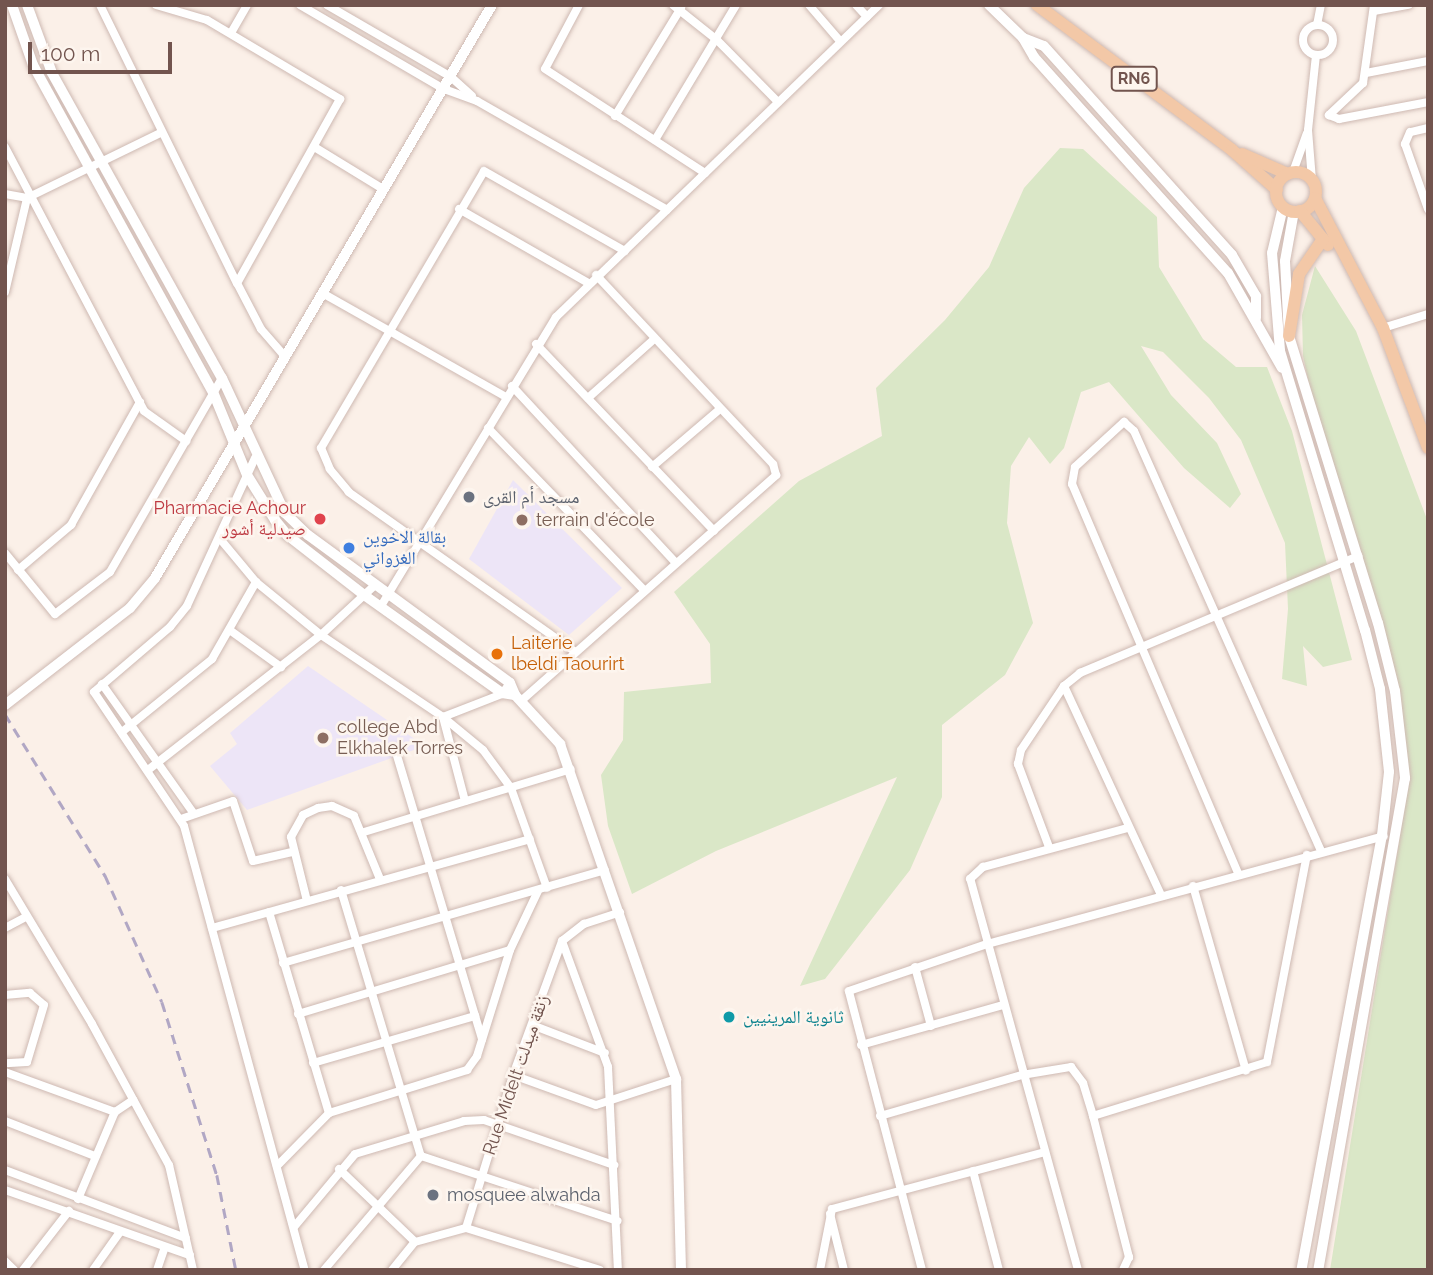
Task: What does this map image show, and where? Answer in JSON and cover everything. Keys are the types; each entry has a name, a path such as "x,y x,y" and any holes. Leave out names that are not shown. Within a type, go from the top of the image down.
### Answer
{"main road":[{"name":"RN6","path":"1037,5 1232,150 1276,191 1354,274"},
{"name":"RN6","path":"1232,150 1312,180 1315,198 1383,328 1428,448"},
{"path":"1276,191 1291,173"},
{"path":"1292,210 1315,198"},
{"path":"1289,336 1299,274 1322,239"}],"street":[{"path":"12,5 33,65 87,170 213,392 247,475 287,535 364,595 502,693 518,698"},
{"path":"27,5 52,73 100,164 222,378 255,458 295,523 374,585 510,683 518,698 547,726 571,769 676,1079 681,1270"},
{"path":"100,5 160,133 261,329 285,357"},
{"path":"156,5 198,16 341,99 316,148 237,283"},
{"path":"231,33 247,5"},
{"path":"300,5 444,89 477,101 667,210"},
{"path":"327,5 451,77 477,101"},
{"path":"9,703 138,600 177,545 233,442 324,294 492,5"},
{"path":"579,5 545,69 705,173"},
{"path":"654,141 736,5"},
{"path":"809,5 840,41"},
{"path":"856,5 867,17"},
{"path":"381,606 536,344 596,275 625,251 879,5"},
{"path":"989,5 1023,38 1034,57 1228,273 1285,372"},
{"path":"1317,24 1321,5"},
{"path":"1408,5 1374,8 1366,73 1356,92 1329,115 1339,118 1428,103"},
{"path":"615,116 678,7 717,40 778,102"},
{"path":"1317,24 1327,27 1333,40 1326,53 1316,55 1307,50 1303,39 1307,29 1317,24"},
{"path":"1312,180 1308,130 1316,55"},
{"path":"1366,73 1428,61"},
{"path":"1427,129 1410,132 1405,144 1428,209"},
{"path":"1291,173 1308,130"},
{"path":"5,194 29,197 160,133"},
{"path":"5,147 29,197 140,402 152,419 186,441"},
{"path":"316,148 383,189"},
{"path":"574,651 340,483 321,448 386,331 480,174 489,171 625,251"},
{"path":"5,292 29,197"},
{"path":"459,209 588,283"},
{"path":"1292,210 1284,261 1289,336 1358,556 1395,691 1405,778 1397,838 1318,1270"},
{"path":"1292,210 1272,253 1273,298 1285,372 1345,560 1385,719 1389,772 1382,835 1301,1270"},
{"path":"518,698 776,475 773,464 653,340 596,275"},
{"path":"324,294 506,397"},
{"path":"1383,328 1428,314"},
{"path":"588,398 653,340"},
{"path":"536,344 714,531"},
{"path":"5,553 51,612 59,613 116,567 222,378"},
{"path":"512,386 676,563"},
{"path":"18,569 71,525 140,402"},
{"path":"652,467 720,409"},
{"path":"1238,873 1139,649 1070,475 1120,424 1127,422 1134,431 1214,617 1321,851"},
{"path":"488,428 644,590"},
{"path":"255,458 221,540 181,614 102,684 95,695 181,819 305,1270"},
{"path":"221,540 256,582 321,635 443,717 483,750 511,788 530,839 542,890 510,950 482,1039 467,1070 329,1113 277,1166"},
{"path":"1049,847 1018,764 1021,750 1064,686 1080,673 1358,556"},
{"path":"121,732 212,659 231,631 256,582"},
{"path":"148,770 321,635 374,585"},
{"path":"231,631 281,667"},
{"path":"443,717 502,693 510,683"},
{"path":"102,684 194,814"},
{"path":"1064,686 1161,895"},
{"path":"443,717 465,801"},
{"path":"395,749 482,1039"},
{"path":"364,832 571,769"},
{"path":"181,819 233,801 253,861 292,852"},
{"path":"307,901 292,852 295,825 318,808 344,810 364,832 380,879"},
{"path":"1078,1270 1003,1005 972,873 1049,847 1128,828"},
{"path":"922,1270 849,991 987,944 1238,873 1382,835 1397,838"},
{"path":"212,928 530,839"},
{"path":"1093,1116 1261,1067 1269,1056 1307,855"},
{"path":"283,962 605,870"},
{"path":"5,879 169,1165 193,1270"},
{"path":"1194,886 1246,1071"},
{"path":"341,890 359,941 421,1156"},
{"path":"268,912 329,1113"},
{"path":"618,1270 613,1102 605,1053 562,941 584,924 620,912"},
{"path":"5,928 26,917"},
{"name":"Rue Midelt زنقة ميدلت","path":"466,1228 513,1075 562,941"},
{"path":"298,1014 510,950"},
{"path":"915,967 931,1026"},
{"path":"5,995 30,993 44,1005 27,1062 5,1063"},
{"path":"861,1045 1003,1005"},
{"path":"313,1063 475,1016"},
{"path":"532,1025 605,1053"},
{"path":"880,1116 1022,1075 1071,1067 1083,1083 1093,1116 1129,1257 1123,1270"},
{"path":"5,1072 115,1112"},
{"path":"513,1075 588,1104 613,1102 676,1079"},
{"path":"78,1199 115,1112 133,1100"},
{"path":"294,1227 339,1169 363,1150 472,1119 614,1165"},
{"path":"5,1121 95,1156"},
{"path":"829,1211 899,1189 1044,1153"},
{"path":"421,1156 483,1174 618,1221"},
{"path":"324,1270 421,1156"},
{"path":"339,1169 415,1242"},
{"path":"5,1170 187,1238"},
{"path":"973,1171 999,1270"},
{"path":"5,1190 190,1255"},
{"path":"820,1270 829,1211"},
{"path":"829,1211 844,1270"},
{"path":"23,1270 69,1212"},
{"path":"391,1270 415,1242 466,1228 579,1266 600,1270"},
{"path":"93,1270 120,1232"},
{"path":"1306,1246 1322,1249"},
{"path":"157,1270 165,1247"},
{"path":"5,1261 14,1270"}],"shaded area":[{"name":"terrain d'école","path":"513,480 622,588 569,635 469,559"},
{"name":"college Abd Elkhalek Torres","path":"308,666 425,746 247,810 210,766 237,744 230,733"}],"green space":[{"path":"1060,148 1083,149 1157,217 1159,267 1203,339 1236,367 1267,367 1292,431 1352,660 1323,667 1303,646 1307,686 1282,679 1288,609 1285,543 1241,440 1209,398 1163,352 1141,346 1171,395 1217,443 1241,494 1230,508 1184,468 1109,382 1081,392 1064,448 1050,464 1029,437 1011,466 1007,523 1033,623 1005,675 942,725 942,797 910,870 825,979 800,986 897,777 716,851 632,894 608,826 601,775 623,740 624,692 711,683 710,644 674,592 799,481 882,436 876,388 945,320 989,267 1024,188"},
{"path":"1315,266 1356,331 1428,522 1428,1270 1330,1270 1409,780 1399,696 1314,408 1303,356 1302,315"}],"railway":[{"path":"5,714 105,875 162,1002 217,1175 236,1270"}],"place":[{"name":"مسجد أم القرى","path":"469,497"},
{"name":"Pharmacie Achour صيدلية أشور","path":"320,519"},
{"name":"terrain d'école","path":"522,520"},
{"name":"بقالة الاخوين الغزواني","path":"349,548"},
{"name":"Laiterie lbeldi Taourirt","path":"497,654"},
{"name":"college Abd Elkhalek Torres","path":"323,738"},
{"name":"ثانوية المرينيين","path":"729,1017"},
{"name":"mosquee alwahda","path":"433,1195"}]}
